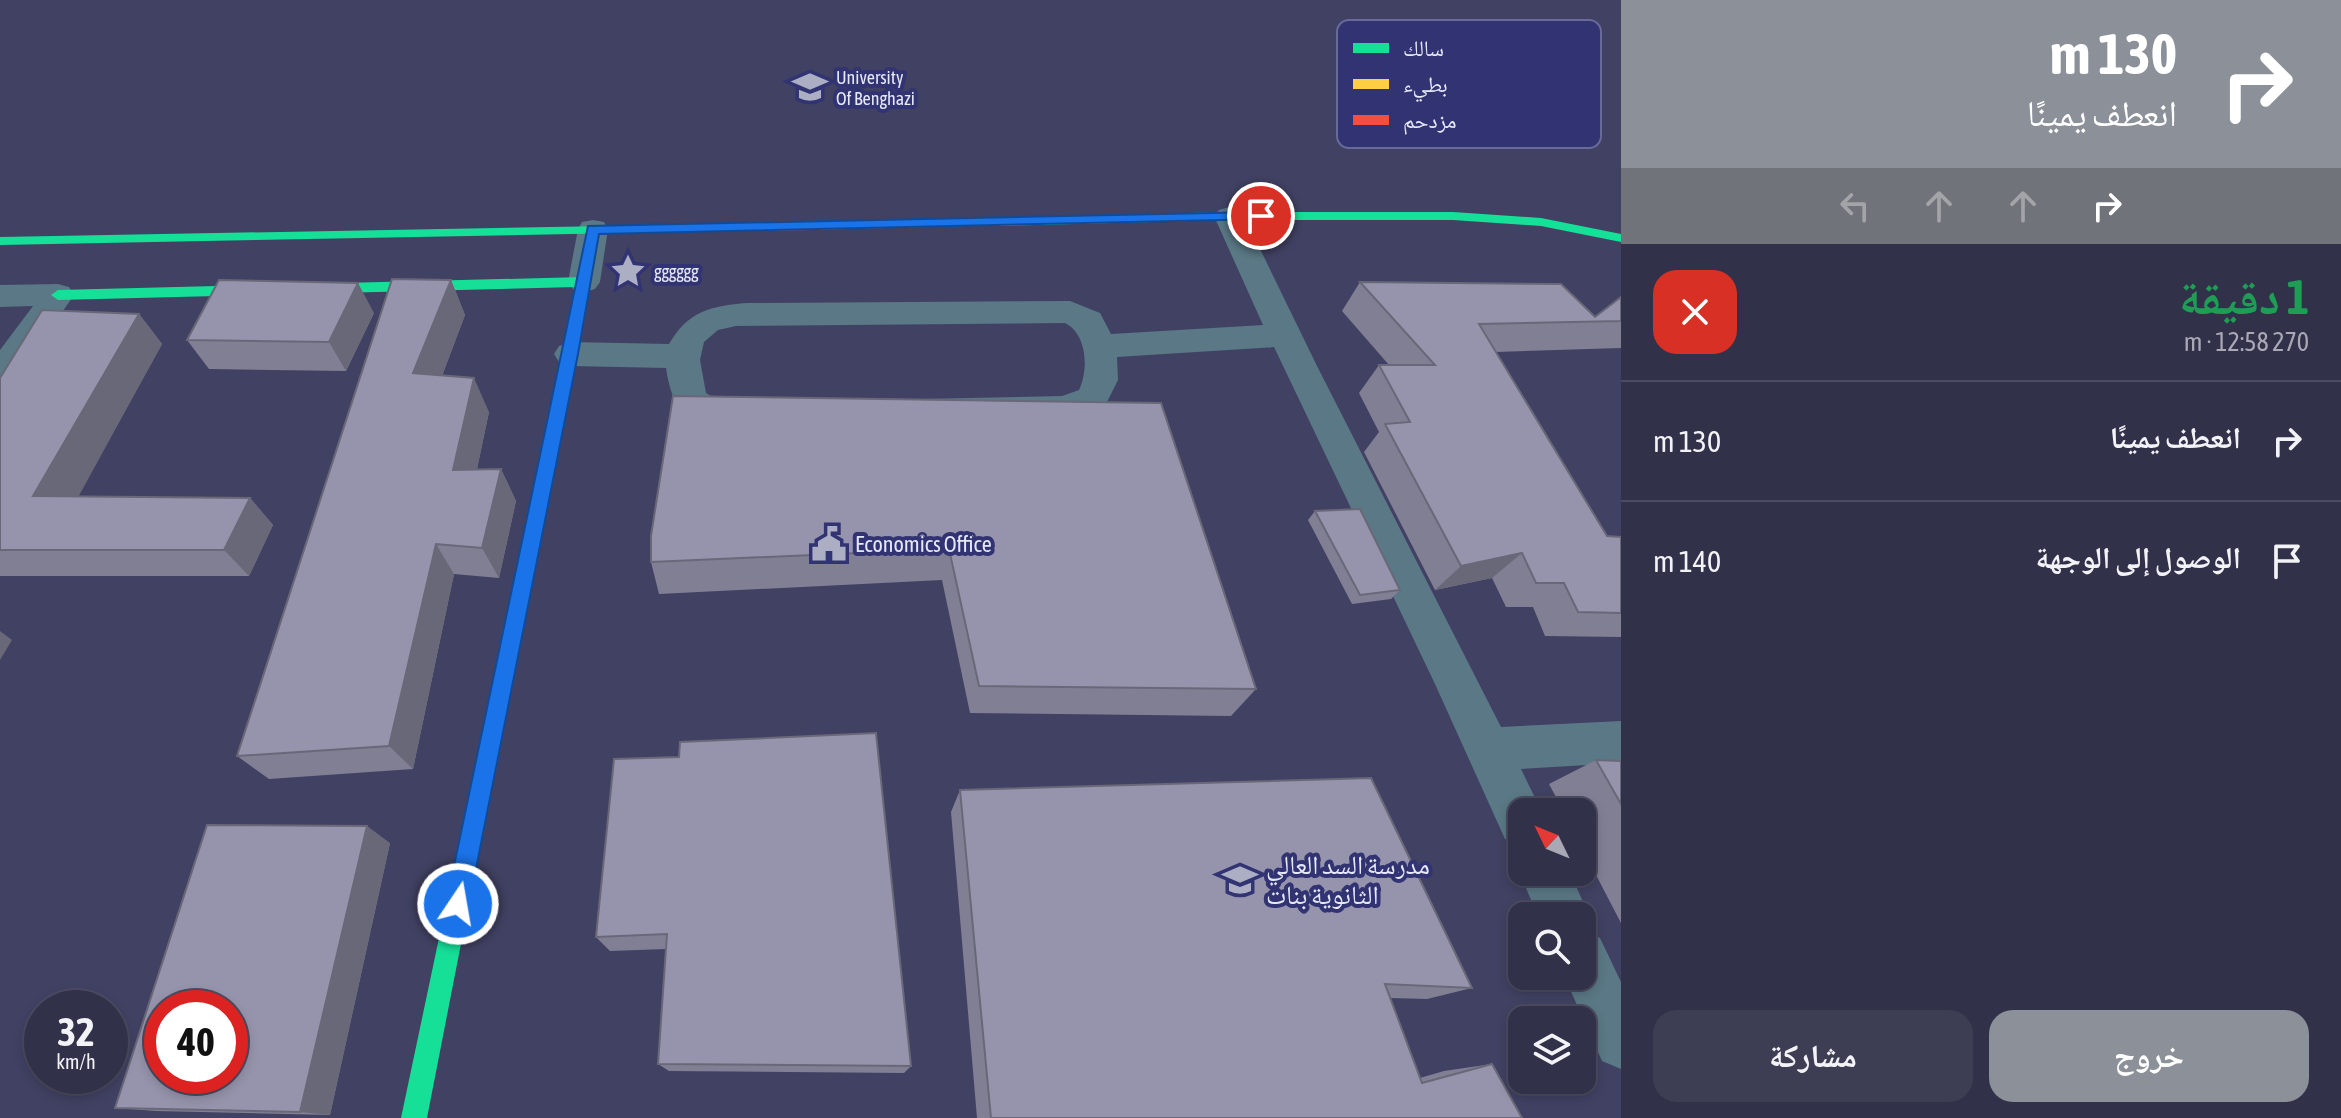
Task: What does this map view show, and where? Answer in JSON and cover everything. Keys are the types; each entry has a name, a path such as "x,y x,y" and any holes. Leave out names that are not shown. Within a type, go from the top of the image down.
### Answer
{"street":[{"path":"1229,216 1283,335 1511,798"},
{"path":"0,241 1229,216 1468,217 1541,222 1621,238"},
{"path":"414,1118 571,354 593,229"},
{"path":"0,296 584,282"},
{"path":"0,375 58,295"},
{"path":"1070,312 1088,321 1100,346 1101,380 1092,399 1063,409 716,416 690,400 683,356 694,332 714,317 747,314 1070,312"},
{"path":"1100,346 1283,335"},
{"path":"571,354 683,356"},
{"path":"1489,749 1621,742"},
{"path":"1596,987 1621,1042"}],"building":[{"path":"392,279 451,280 413,373 474,378 453,470 501,469 482,548 436,544 389,746 237,756"},
{"path":"219,280 358,283 329,342 187,340"},
{"path":"1360,282 1561,284 1595,317 1621,297 1621,321 1479,324 1607,536 1621,537 1621,613 1578,612 1564,583 1536,583 1522,553 1461,566 1385,424 1410,422 1379,365 1435,365"},
{"path":"42,310 139,314 33,496 250,498 224,550 0,550 0,378"},
{"path":"673,396 1161,403 1256,689 979,686 949,549 651,562 651,536"},
{"path":"1360,509 1400,590 1360,595 1315,511"},
{"path":"876,733 911,1066 658,1064 667,934 596,937 614,759 679,757 680,742"},
{"path":"1596,760 1621,761 1621,804"},
{"path":"1371,778 1472,988 1385,984 1422,1083 1492,1064 1522,1118 991,1118 960,790"},
{"path":"207,825 367,826 300,1112 115,1108 120,1094 128,1094 128,1068 144,1019 144,1094 248,1094 248,990 153,990"}],"traffic: fast":[{"path":"999,222 1229,216 1453,216 1541,222 1621,238"},
{"path":"0,241 771,227"},
{"path":"58,295 584,282 567,366"},
{"path":"414,1118 516,616"}],"traffic: slow":[{"path":"516,616 567,366"}],"traffic: jam":[{"path":"771,227 999,222"}],"place":[{"name":"University Of Benghazi","path":"810,87"},
{"name":"gggggg","path":"628,271"},
{"name":"Economics Office","path":"829,544"},
{"name":"مدرسة السد العالي الثانوية بنات","path":"1240,880"}],"route":[{"path":"458,904 571,354 593,229 1261,216"}]}
